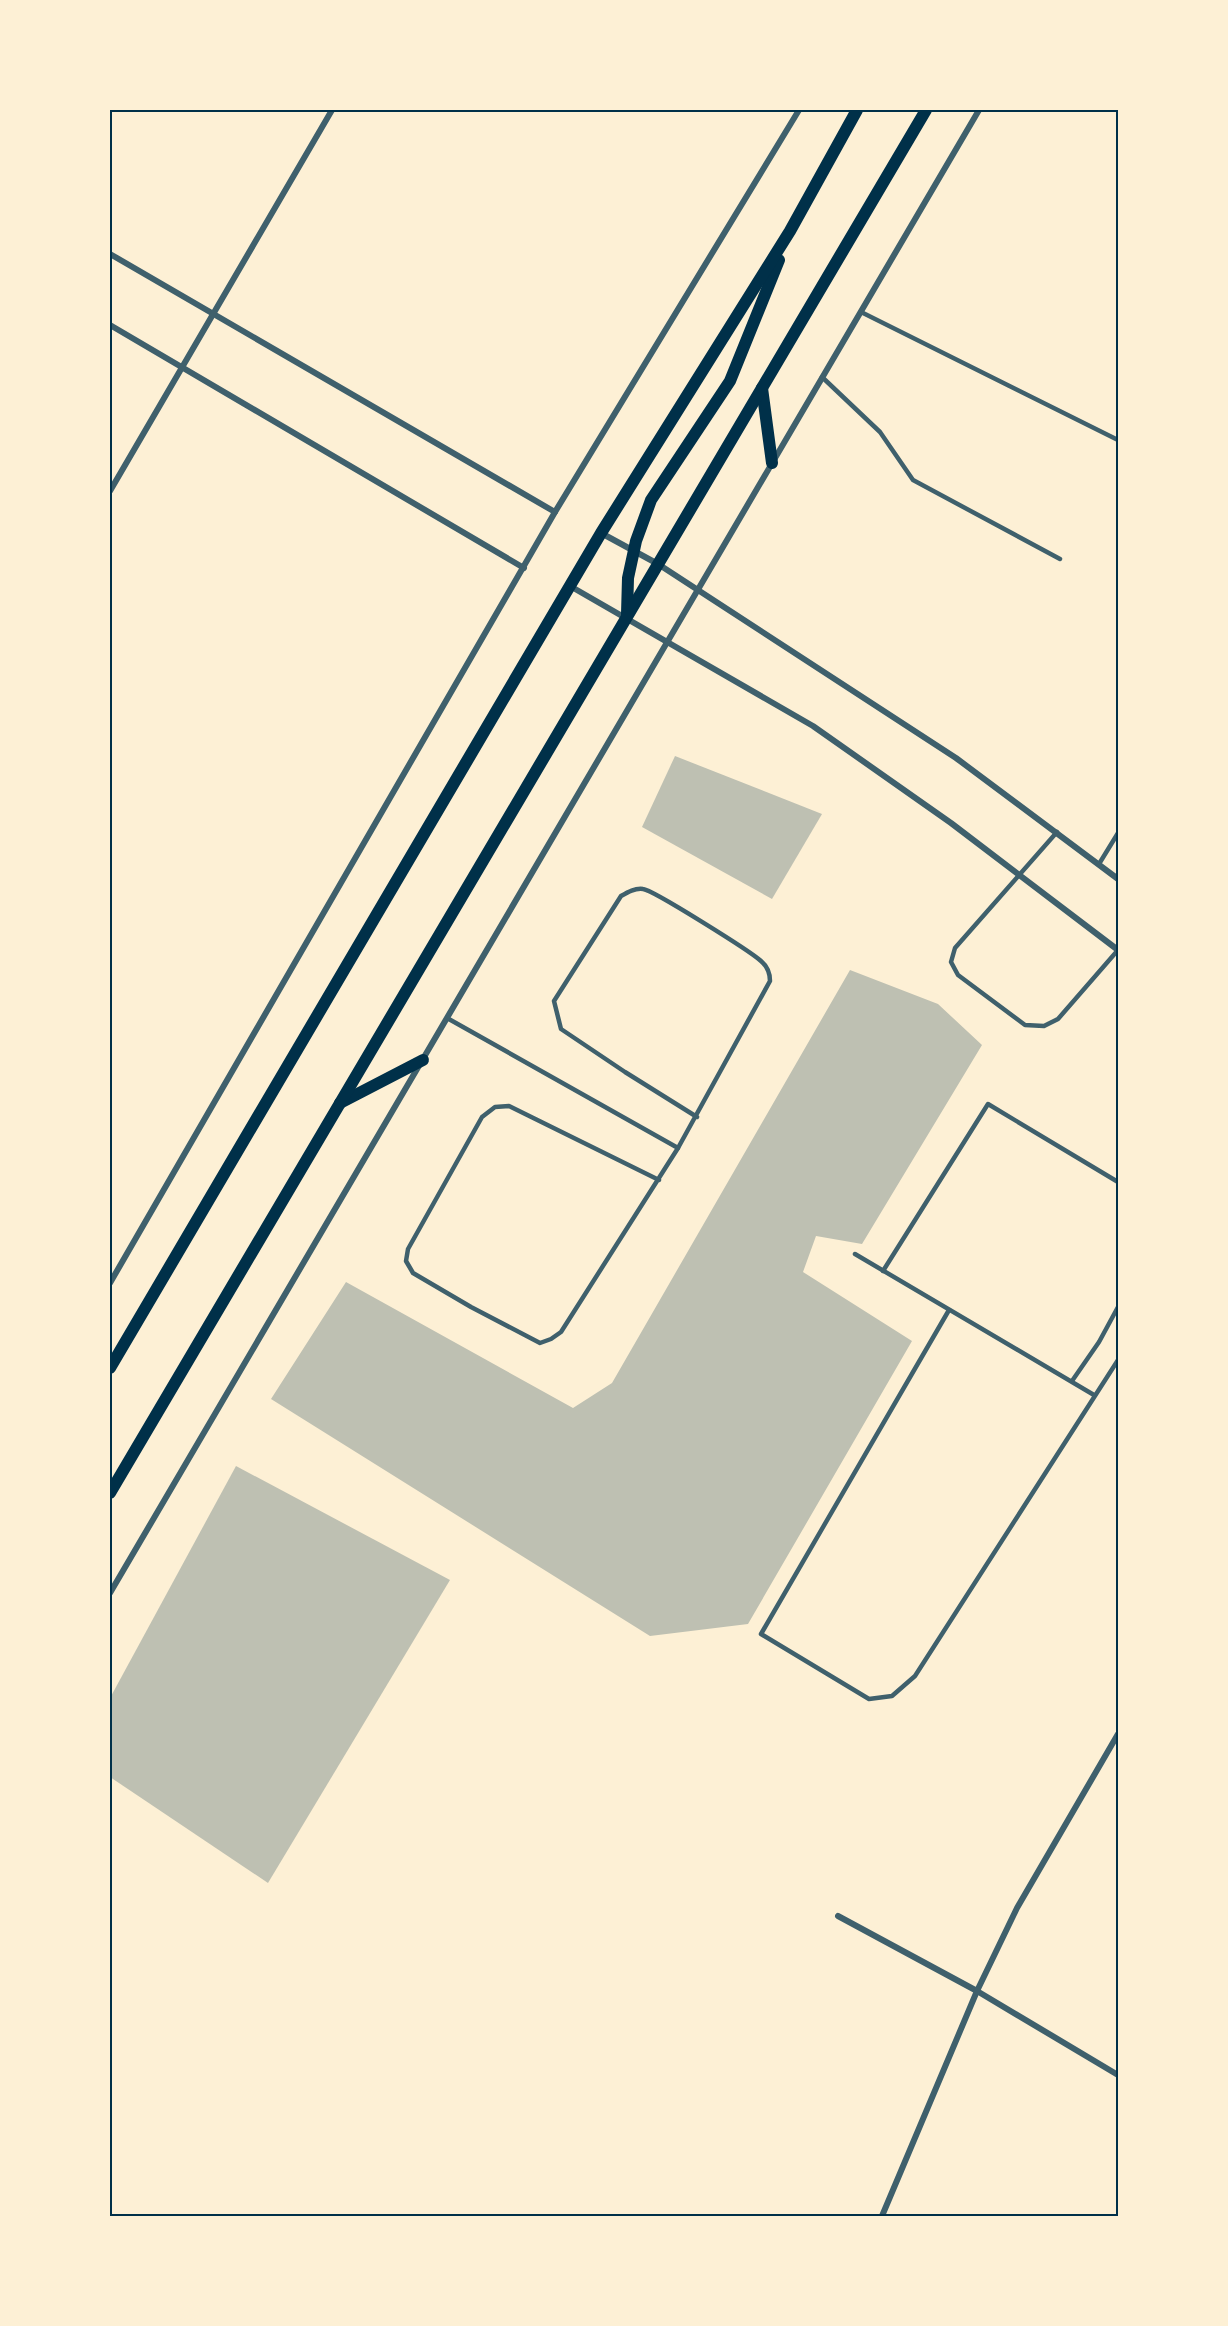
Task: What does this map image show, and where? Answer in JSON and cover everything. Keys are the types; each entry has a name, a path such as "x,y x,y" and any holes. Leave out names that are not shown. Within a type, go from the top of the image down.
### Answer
{"main road":[{"path":"110,1368 570,586 790,231 857,110"},
{"path":"110,1493 926,110"},
{"path":"626,617 628,578 634,550 651,500 730,381 790,231"},
{"path":"762,388 772,463"},
{"path":"339,1104 423,1060"}],"street":[{"path":"110,491 332,110"},
{"path":"110,1283 555,512 799,110"},
{"path":"110,1593 979,110"},
{"path":"110,254 555,512"},
{"path":"110,325 524,568"},
{"path":"602,533 658,564 956,758 1119,879"},
{"path":"570,586 813,726 951,823 1118,950"},
{"path":"882,2217 977,1991 1017,1908 1119,1734"},
{"path":"838,1916 977,1991 1119,2075"}],"lane":[{"path":"861,312 1119,440"},
{"path":"822,377 880,432 913,480 1060,559"},
{"path":"1057,831 956,948 951,962 958,975 1025,1025 1044,1026 1058,1019 1118,950"},
{"path":"1099,864 1119,832"},
{"path":"659,1180 509,1106 495,1107 482,1117 408,1249 405,1261 413,1272 471,1307 540,1342 551,1339 561,1332 659,1180 697,1117 770,981 770,972 762,962 700,922 644,889 632,890 621,896 554,1001 556,1015 561,1029 697,1117"},
{"path":"447,1018 678,1148"},
{"path":"882,1271 988,1104 1119,1182"},
{"path":"855,1254 1094,1395"},
{"path":"1072,1382 1099,1342 1119,1306"},
{"path":"949,1310 761,1634 869,1699 892,1696 915,1676 1094,1395 1119,1360"}],"building":[{"path":"675,756 822,814 772,899 642,827"},
{"path":"850,970 938,1004 982,1045 862,1244 816,1236 803,1272 912,1341 748,1624 650,1636 271,1399 346,1282 573,1408 612,1383"},
{"path":"236,1466 450,1580 268,1883 110,1777 110,1698"}]}
